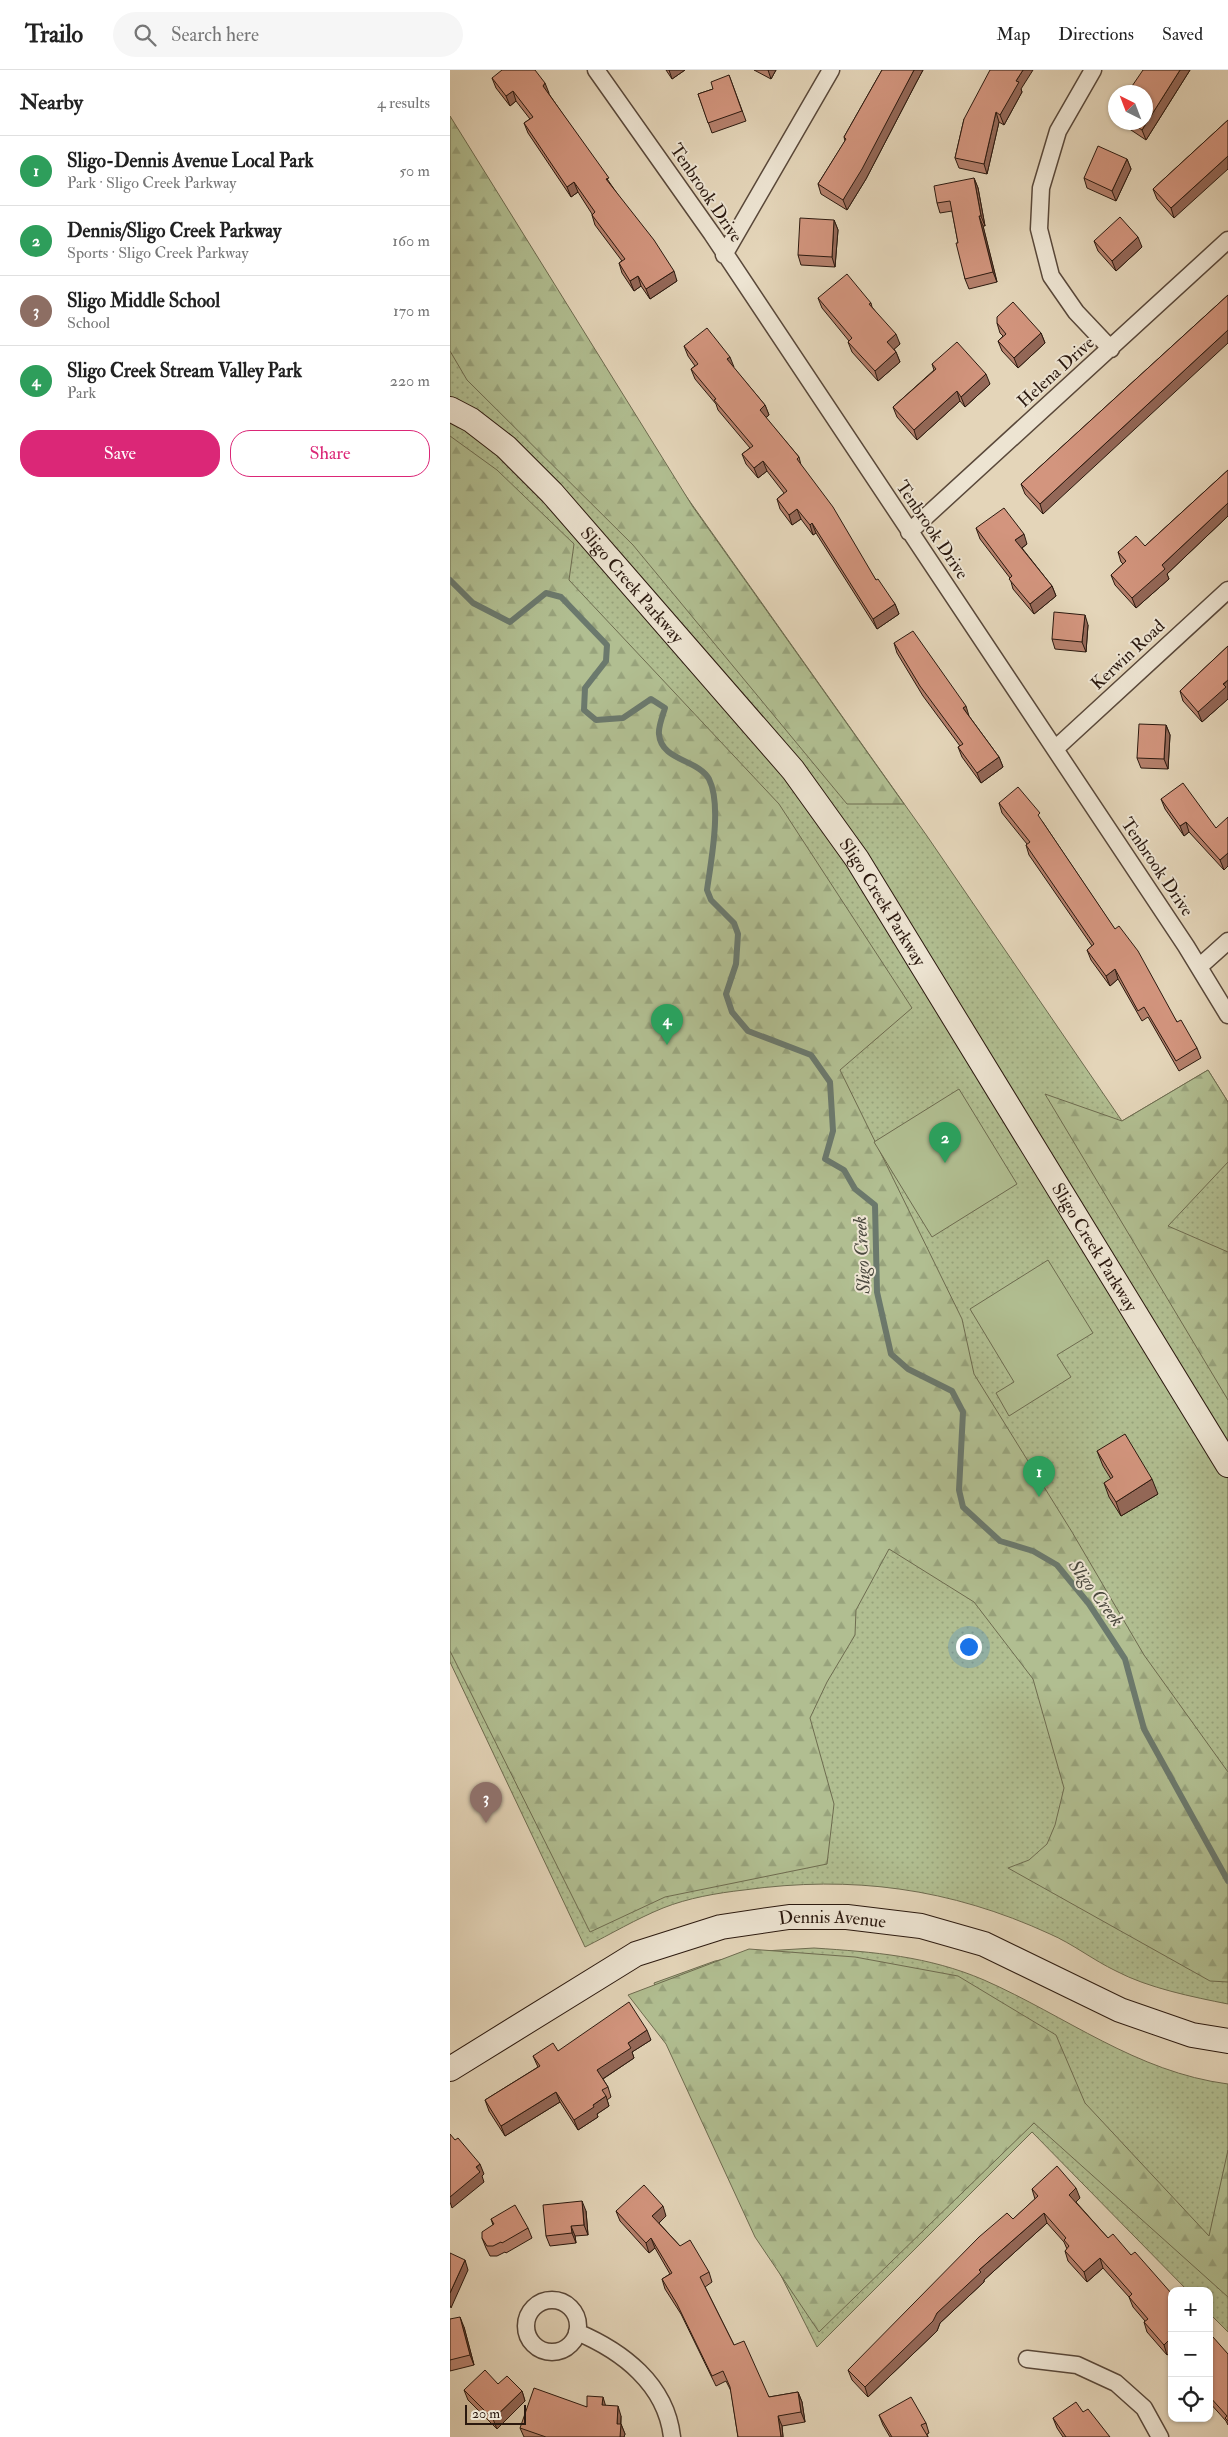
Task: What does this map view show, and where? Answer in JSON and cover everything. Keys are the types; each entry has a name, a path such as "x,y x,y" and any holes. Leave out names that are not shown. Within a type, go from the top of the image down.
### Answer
{"street":[{"name":"Tenbrook Drive","path":"596,70 724,255 1055,749 1199,967 1228,1016"},
{"path":"724,255 831,70"},
{"path":"1093,70 1058,131 1041,188 1039,229 1051,276 1076,312 1111,348"},
{"name":"Helena Drive","path":"909,532 1228,240"},
{"name":"Sligo Creek Parkway","path":"450,409 471,420 506,447 552,493 793,770 857,858 1228,1465"},
{"name":"Kerwin Road","path":"1055,749 1228,590"},
{"path":"1199,967 1228,941"},
{"name":"Dennis Avenue","path":"450,2069 636,1954 722,1927 789,1917 847,1917 921,1926 984,1944 1120,2010 1192,2036 1228,2042"},
{"path":"577,2332 603,2343 632,2364 657,2392 671,2428 672,2437"},
{"path":"1027,2359 1077,2365 1116,2383 1144,2408 1160,2437"}],"green space":[{"path":"450,116 693,507 904,804 847,804 633,545 467,380 450,351"},
{"path":"450,149 625,410 927,836 1122,1121 1208,1070 1228,1102 1228,2004 1171,1991 1129,1977 1108,1967 1067,1942 1013,1918 938,1896 862,1885 784,1886 703,1896 682,1901 653,1912 585,1947 450,1662"},
{"path":"450,436 497,470 574,544 569,580 779,804 912,1008 840,1070 962,1319 974,1374 1072,1532 1144,1655 1228,1772 1228,1982 1210,1981 1008,1868 1029,1860 1047,1844 1055,1825 1064,1788 1033,1679 974,1602 889,1549 856,1610 855,1635 827,1682 810,1718 834,1804 827,1864 665,1897 590,1932 450,1651"},
{"path":"1208,1070 1228,1102 1228,1162 1168,1226 1228,1252 1228,1400 1045,1094 1122,1121"},
{"path":"959,1089 1017,1184 932,1237 874,1142"},
{"path":"1048,1260 1093,1333 1057,1355 1071,1377 1009,1416 996,1393 1014,1382 970,1309"},
{"path":"814,1948 858,1951 900,1956 942,1965 984,1980 1102,2041 1163,2068 1194,2078 1228,2084 1228,2332 1213,2317 1213,2287 1184,2287 1032,2132 817,2347 706,2127 654,1983 715,1961 764,1951"},
{"path":"749,1949 855,1957 958,1976 1056,2035 1085,2103 1209,2236 1228,2150 1228,2297 1034,2123 819,2332 755,2237 666,2044 628,1995"}],"building":[{"path":"502,70 535,70 545,83 543,86 609,178 606,179 654,240 674,271 646,289 638,276 630,281 619,263 625,259 592,215 595,212 574,182 567,187 524,123 533,117 513,91 506,96 492,78"},
{"path":"882,70 914,70 862,169 843,200 818,184 846,139 844,137"},
{"path":"990,70 1023,70 1016,81 1019,82 1000,115 996,112 984,164 955,158 964,119"},
{"path":"1143,70 1180,70 1153,113 1153,85 1133,85"},
{"path":"729,75 742,111 708,123 698,94 713,89 711,82"},
{"path":"1228,120 1228,156 1171,208 1153,189"},
{"path":"1098,146 1127,159 1112,191 1084,178"},
{"path":"974,178 981,216 979,216 993,272 965,279 956,243 958,243 950,201 937,203 934,186"},
{"path":"1120,217 1138,237 1112,261 1094,241"},
{"path":"800,218 834,220 832,257 798,255"},
{"path":"847,274 871,303 869,304 896,334 887,342 896,352 875,371 848,342 852,338 818,298"},
{"path":"1228,295 1228,330 1040,504 1021,484"},
{"path":"1013,302 1041,333 1014,358 998,341 1006,334 997,323 997,317"},
{"path":"707,328 730,357 727,359 765,405 760,410 799,457 797,459 833,507 876,580 878,579 895,604 873,619 812,523 810,525 797,509 789,515 777,499 787,491 763,461 754,468 742,454 753,446 714,400 716,399 691,369 698,364 684,346"},
{"path":"957,342 986,374 961,397 957,391 914,430 893,407 936,369 932,364"},
{"path":"1228,470 1228,503 1162,565 1165,569 1132,598 1111,575 1126,561 1118,552 1136,536 1145,546"},
{"path":"1004,508 1024,534 1015,540 1052,586 1030,604 1009,579 1012,576 976,528"},
{"path":"1054,612 1085,615 1082,642 1052,639"},
{"path":"913,631 966,706 963,708 999,757 977,773 958,747 963,744 920,686 894,643"},
{"path":"1228,646 1228,680 1223,684 1226,687 1198,712 1180,691"},
{"path":"1139,724 1166,725 1164,759 1137,758"},
{"path":"1183,783 1216,828 1228,817 1228,853 1220,860 1186,822 1180,826 1161,799"},
{"path":"1018,787 1040,813 1038,815 1115,929 1119,926 1138,951 1177,1022 1181,1020 1197,1048 1176,1061 1144,1007 1138,1011 1115,969 1106,976 1087,950 1094,944 1026,845 1030,842 999,803"},
{"path":"1125,1434 1152,1479 1116,1502 1104,1483 1113,1477 1097,1451"},
{"path":"629,2002 647,2030 628,2043 631,2048 597,2070 608,2087 602,2090 606,2096 593,2105 594,2107 574,2120 556,2092 501,2126 485,2100 540,2066 533,2056 553,2043 558,2051"},
{"path":"450,2134 455,2140 458,2138 480,2164 476,2167 480,2172 450,2197"},
{"path":"1057,2166 1076,2188 1069,2195 1108,2238 1113,2234 1131,2255 1135,2252 1168,2289 1168,2341 1164,2345 1144,2322 1148,2319 1129,2297 1132,2294 1100,2258 1084,2272 1065,2251 1069,2246 1064,2240 1066,2238 1044,2213 979,2270 981,2272 937,2313 933,2321 865,2387 848,2370 979,2237 1007,2213 1013,2219 1038,2196 1032,2189"},
{"path":"644,2185 663,2206 652,2216 680,2246 690,2240 709,2272 700,2277 734,2345 744,2341 769,2397 798,2392 801,2412 778,2416 781,2437 738,2437 730,2387 723,2371 712,2376 677,2304 662,2279 672,2273 651,2238 646,2243 616,2211"},
{"path":"582,2201 584,2225 571,2226 572,2233 546,2236 543,2205"},
{"path":"515,2205 528,2228 502,2243 487,2246 482,2238 482,2232 494,2224 491,2219"},
{"path":"450,2253 465,2260 450,2293"},
{"path":"460,2317 470,2355 450,2360 450,2319"},
{"path":"1213,2337 1228,2354 1228,2421 1225,2418 1227,2416 1213,2400"},
{"path":"485,2370 498,2384 507,2376 522,2391 493,2419 464,2390"},
{"path":"534,2388 587,2407 587,2396 603,2397 602,2405 618,2406 617,2424 621,2424 620,2437 546,2437 520,2428"},
{"path":"911,2397 926,2423 921,2425 928,2437 892,2437 879,2415"},
{"path":"1076,2402 1083,2412 1088,2409 1110,2437 1066,2437 1053,2418"}],"waterway":[{"name":"Sligo Creek","path":"450,580 473,603 510,622 546,593 561,597 607,645 606,661 585,688 584,710 596,720 623,718 651,699 665,708 659,734 661,743 666,750 697,767 709,779 713,790 715,818 707,890 711,900 734,923 738,934 736,964 726,994 732,1012 748,1031 811,1055 830,1082 833,1131 825,1159 844,1170 855,1189 875,1205 877,1292 891,1354 908,1369 952,1391 963,1412 959,1490 963,1507 1000,1541 1033,1551 1057,1565 1089,1604 1125,1659 1144,1729 1228,1881"}],"place":[{"name":"Sligo Creek Stream Valley Park","path":"667,1045"},
{"name":"Dennis/Sligo Creek Parkway","path":"945,1163"},
{"name":"Sligo-Dennis Avenue Local Park","path":"1039,1497"},
{"name":"Sligo Middle School","path":"486,1823"}]}
